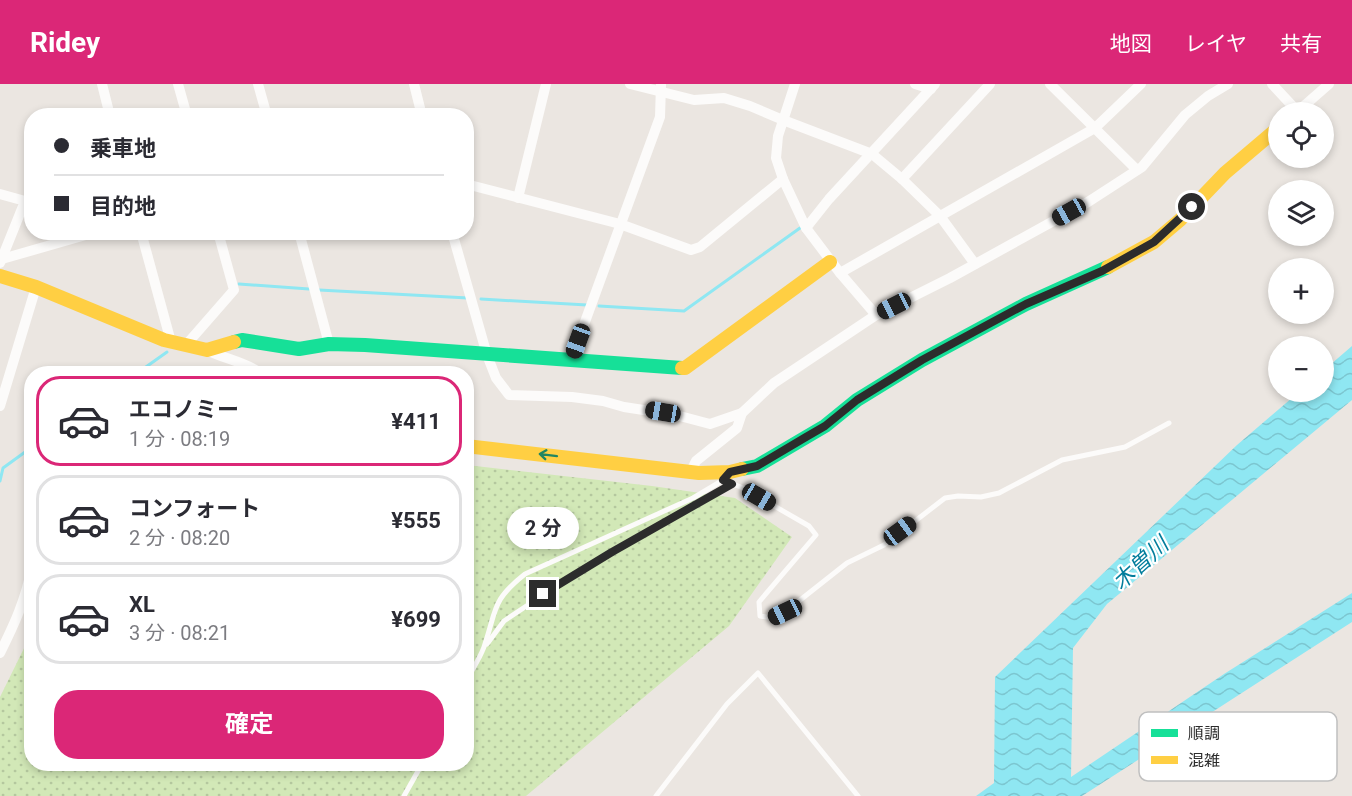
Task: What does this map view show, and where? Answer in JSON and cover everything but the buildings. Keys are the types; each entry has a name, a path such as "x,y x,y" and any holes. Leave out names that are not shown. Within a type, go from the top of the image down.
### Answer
{"street":[{"path":"102,84 108,108"},
{"path":"178,84 185,108"},
{"path":"258,84 265,108"},
{"path":"414,84 420,108"},
{"path":"518,198 546,84"},
{"path":"630,84 660,87 694,100 724,99 750,106 872,154 940,216 975,264"},
{"path":"795,84 778,136 776,158 783,180 806,228 830,262 876,315"},
{"path":"915,84 933,86"},
{"path":"902,179 990,84"},
{"path":"1050,84 1137,170"},
{"path":"840,273 1095,128 1141,84"},
{"path":"454,240 487,355 496,378 509,395 572,397 603,401 710,424 742,413 774,383 876,315 1088,202 1142,167 1185,115 1208,96 1228,84"},
{"path":"1272,84 1289,102"},
{"path":"1309,102 1329,84"},
{"path":"806,228 829,199 933,86"},
{"path":"571,360 660,117 660,87"},
{"path":"474,447 728,478 757,466 825,426 857,400 922,360 1026,304 1102,271 1154,242 1180,220 1225,173 1268,136"},
{"path":"474,186 620,225 691,250 700,247 783,180"},
{"path":"0,194 24,201"},
{"path":"1,261 24,204"},
{"path":"1,261 70,240"},
{"path":"143,240 171,342"},
{"path":"186,345 234,290 220,240"},
{"path":"301,240 329,344"},
{"path":"207,351 242,340 299,349 329,344 684,368 830,262"},
{"path":"0,276 36,287 171,342 207,351 246,366"},
{"path":"0,406 36,287"},
{"path":"690,472 696,461 737,428 742,413"},
{"path":"0,653 24,600"}],"lane":[{"path":"728,478 809,526 816,535 759,602 760,616 773,618 785,612 847,563 884,545 945,498 981,497 999,493 1062,460 1125,447 1169,423"},
{"path":"484,648 495,606 508,588 525,574 693,498 728,478"},
{"path":"474,666 504,621 728,478"},
{"path":"656,796 727,704 758,673 858,796"},
{"path":"404,796 418,771"}],"green space":[{"path":"474,466 735,498 792,537 729,626 526,796 0,796 0,697 24,648 24,771 474,771"}],"water":[{"name":"木曽川","path":"1352,346 1352,400 1107,604 1073,648 1071,777 1139,731 1139,759 1082,796 976,796 994,783 995,677 1237,445 1287,402 1334,402 1334,362"},
{"path":"1352,593 1352,622 1212,712 1168,712 1224,674"}],"waterway":[{"path":"599,306 684,311 800,228"},
{"path":"239,284 309,289"},
{"path":"319,290 468,298"},
{"path":"481,299 587,305"},
{"path":"147,366 167,352"},
{"path":"0,481 3,468 24,453"}],"traffic: fast":[{"path":"742,469 757,466 825,426 857,400 922,360 1026,304 1108,267"},
{"path":"234,342 242,340 299,349 329,344 365,345 682,368"}],"traffic: slow":[{"path":"1108,267 1154,242 1180,220 1225,173 1268,136"},
{"path":"682,368 830,262"},
{"path":"0,276 36,287 164,340 207,350 234,342"},
{"path":"474,447 699,473 730,472 742,469"}],"route":[{"path":"543,594 732,484 723,480 730,472 757,466 787,449 825,426 857,400 922,360 1026,304 1102,271 1154,242 1192,207"}]}
